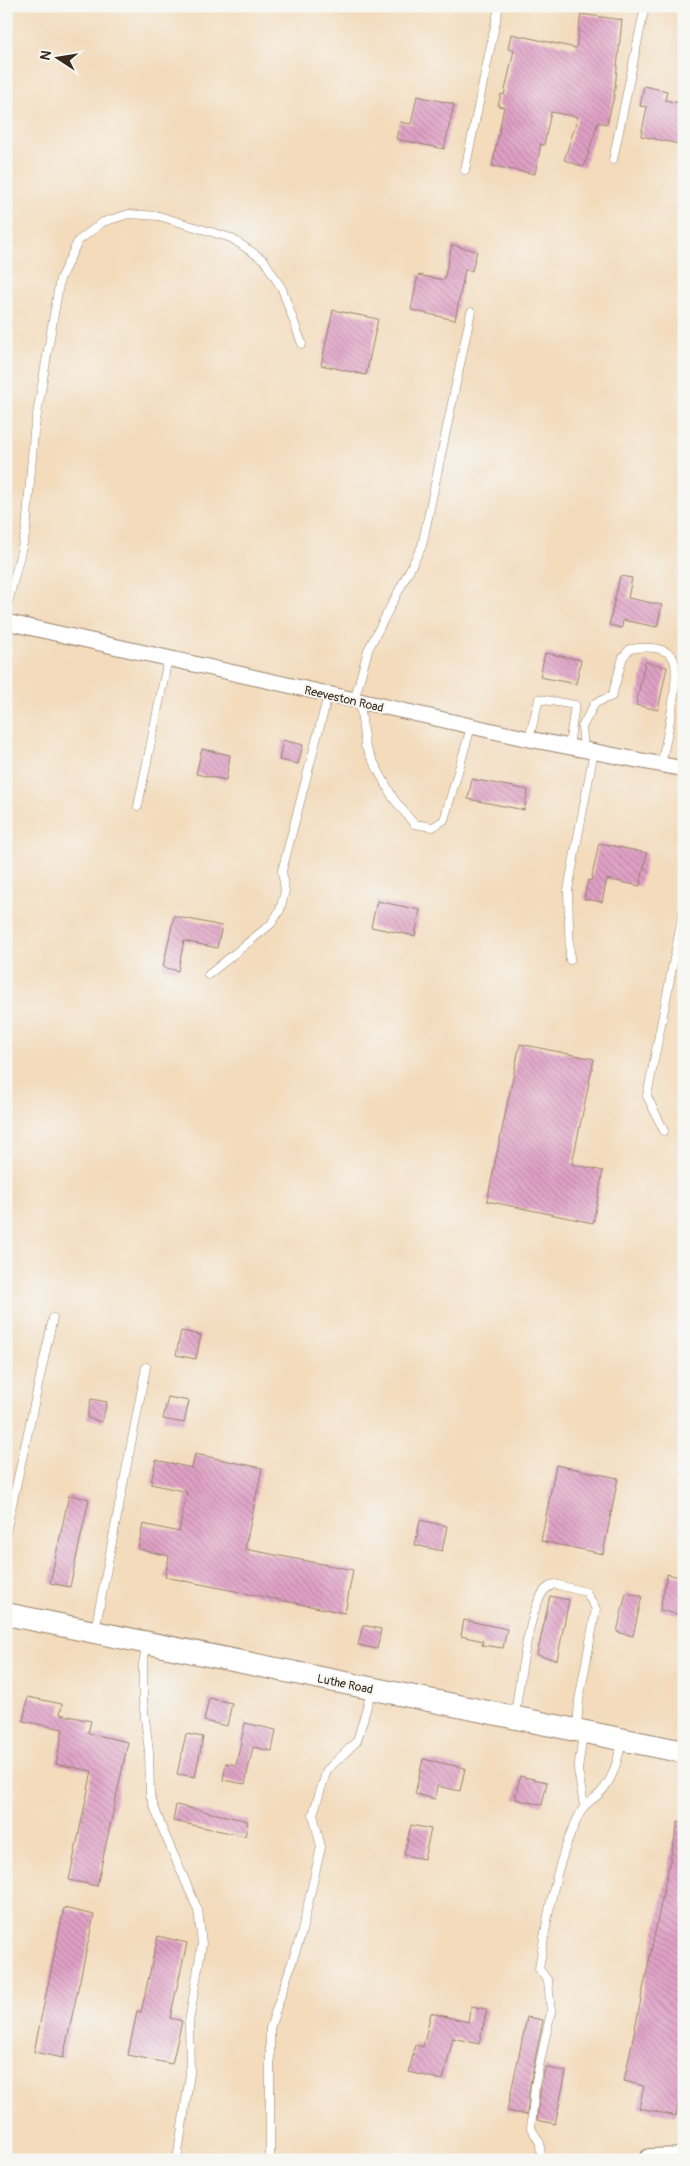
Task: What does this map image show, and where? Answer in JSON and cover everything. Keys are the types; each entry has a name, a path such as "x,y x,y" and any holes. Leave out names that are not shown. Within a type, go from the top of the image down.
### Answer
{"street":[{"name":"Reeveston Road","path":"6,622 471,727 684,769"},
{"name":"Luthe Road","path":"6,1614 684,1752"},
{"path":"650,2160 684,2159"}],"lane":[{"path":"465,170 500,6"},
{"path":"613,160 645,6"},
{"path":"6,611 26,531 34,432 60,279 78,241 103,222 129,214 159,216 231,238 264,260 282,289 302,344"},
{"path":"471,727 444,820 433,827 414,824 393,798 365,746 357,702 368,650 422,546 472,312"},
{"path":"570,960 568,890 589,750 582,727 595,703 612,696 623,657 630,649 649,647 666,652 673,659 675,673 674,694 661,765"},
{"path":"138,806 168,659"},
{"path":"208,975 248,940 271,924 280,910 284,891 282,871 328,695"},
{"path":"529,739 539,699 574,705 569,746"},
{"path":"664,1131 647,1096 684,908"},
{"path":"6,1532 53,1318"},
{"path":"95,1632 146,1367"},
{"path":"515,1718 518,1690 534,1613 544,1591 554,1584 586,1592 596,1609 579,1700 578,1770 584,1806"},
{"path":"146,1643 143,1664 143,1701 149,1752 150,1795 162,1828 198,1910 202,1944 189,2022 190,2074 177,2160"},
{"path":"270,2160 270,2028 301,1935 321,1848 313,1814 327,1770 357,1741 372,1689"},
{"path":"542,2160 540,2143 531,2128 535,2085 551,2012 548,1981 539,1969 551,1899 564,1854 584,1806 600,1794 612,1779 622,1740"}],"building":[{"path":"581,14 622,20 614,97 607,124 598,122 584,167 564,160 578,117 551,112 544,145 541,144 535,174 492,166 504,107 498,106 501,94 504,95 514,50 508,49 511,34 576,48"},
{"path":"644,86 667,91 665,100 684,104 684,145 641,136 647,107 640,106"},
{"path":"417,96 454,104 444,149 396,139 400,122 411,124"},
{"path":"452,245 477,251 472,271 465,270 455,320 411,310 418,275 444,280"},
{"path":"333,310 378,319 366,375 321,365"},
{"path":"620,576 632,578 628,598 662,605 657,627 623,620 622,628 609,625"},
{"path":"545,653 581,660 576,684 540,677"},
{"path":"645,662 667,667 658,710 636,705"},
{"path":"283,740 303,745 298,764 279,760"},
{"path":"202,749 230,755 226,780 196,774"},
{"path":"472,779 528,790 524,810 468,799"},
{"path":"599,843 647,853 640,886 607,879 602,902 584,899 588,880 591,881"},
{"path":"377,901 420,910 415,936 371,927"},
{"path":"174,916 222,926 217,948 184,941 178,971 163,967"},
{"path":"520,1044 594,1059 572,1164 603,1171 593,1223 487,1201"},
{"path":"181,1331 201,1335 196,1359 176,1355"},
{"path":"168,1397 189,1401 184,1423 163,1419"},
{"path":"91,1399 107,1402 102,1422 87,1418"},
{"path":"195,1454 262,1468 245,1549 353,1570 345,1613 165,1577 169,1556 138,1549 143,1524 179,1532 187,1492 151,1484 156,1460 192,1468"},
{"path":"556,1465 618,1478 603,1554 541,1541"},
{"path":"69,1495 89,1499 70,1587 50,1583"},
{"path":"420,1520 447,1526 442,1551 415,1545"},
{"path":"667,1574 684,1578 684,1616 660,1610"},
{"path":"626,1593 642,1596 633,1636 617,1632"},
{"path":"550,1596 569,1600 557,1660 537,1655"},
{"path":"464,1620 507,1629 503,1648 482,1645 483,1641 461,1636"},
{"path":"363,1625 381,1629 377,1649 358,1645"},
{"path":"28,1697 62,1704 60,1714 91,1721 88,1733 128,1742 97,1886 69,1880 92,1771 56,1764 63,1729 23,1721"},
{"path":"209,1698 232,1703 227,1726 204,1721"},
{"path":"245,1723 276,1730 272,1751 253,1747 245,1784 223,1780 226,1763 236,1765"},
{"path":"186,1734 203,1737 195,1777 177,1774"},
{"path":"423,1759 465,1768 460,1791 437,1786 435,1799 415,1794"},
{"path":"520,1776 547,1782 542,1805 515,1799"},
{"path":"176,1805 248,1821 245,1836 173,1821"},
{"path":"678,1822 684,1823 684,2094 681,2093 676,2116 639,2108 644,2086 624,2081"},
{"path":"411,1825 431,1829 424,1859 404,1855"},
{"path":"64,1908 94,1915 63,2058 34,2052"},
{"path":"158,1936 187,1943 170,2018 182,2021 172,2064 128,2055 137,2011 141,2012"},
{"path":"471,2006 487,2009 479,2044 453,2038 443,2080 409,2072 415,2045 423,2047 431,2013 468,2022"},
{"path":"527,2017 543,2020 530,2084 527,2115 507,2111"},
{"path":"545,2067 566,2072 555,2124 537,2120"}]}
